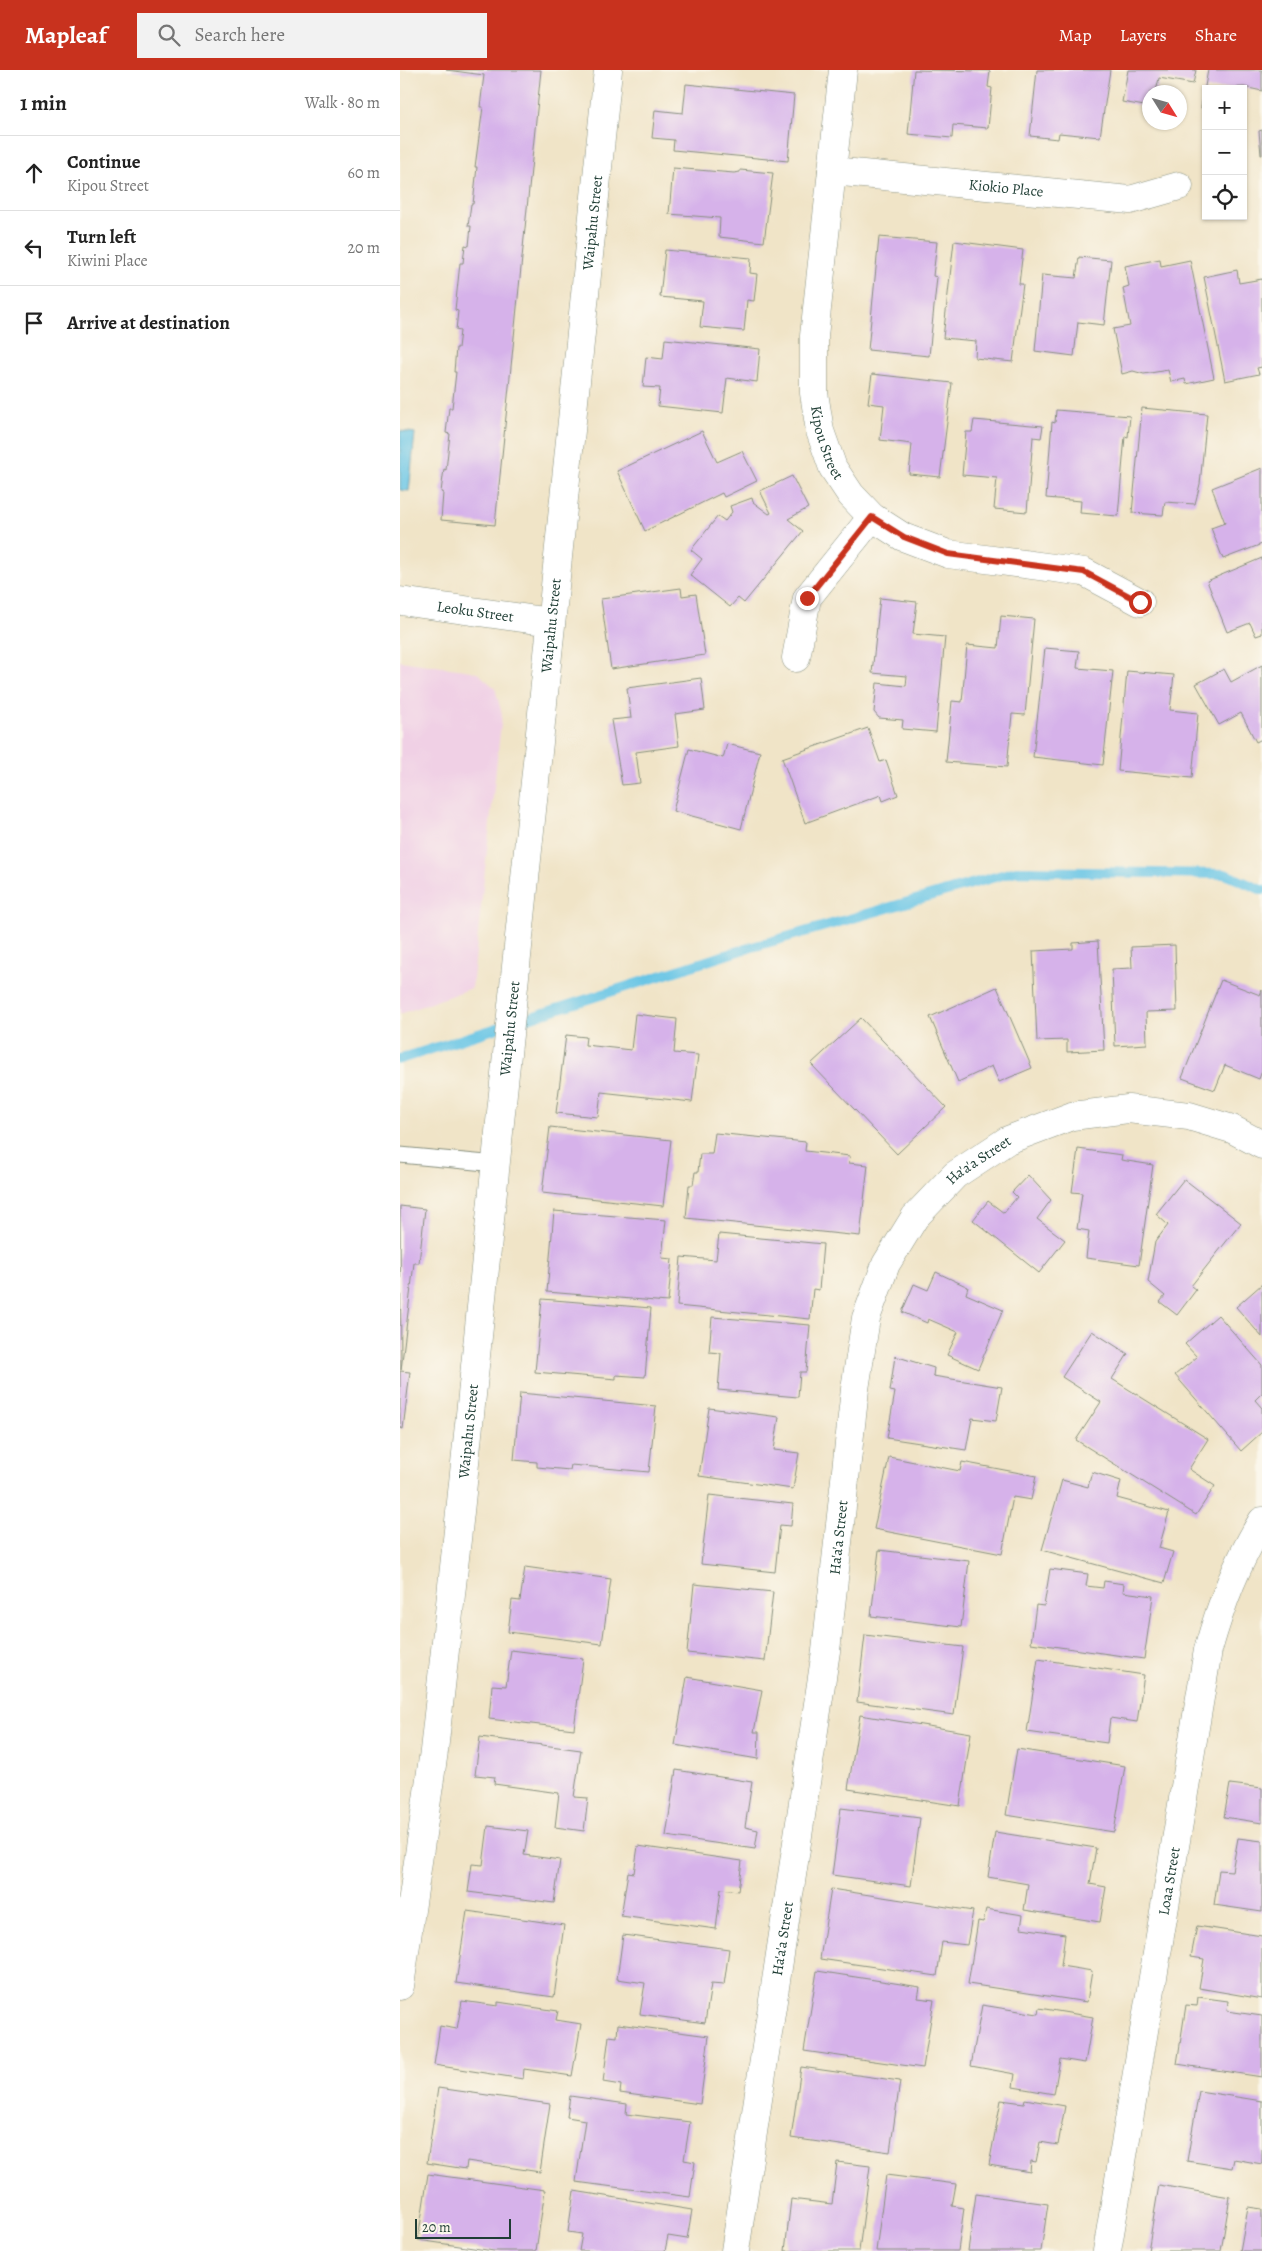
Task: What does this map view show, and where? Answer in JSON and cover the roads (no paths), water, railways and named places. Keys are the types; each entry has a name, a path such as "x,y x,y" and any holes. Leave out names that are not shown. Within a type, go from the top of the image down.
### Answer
{"street":[{"name":"Waipahu Street","path":"400,1986 435,1741 509,1051 608,70"},
{"name":"Kipou Street","path":"843,70 814,336 814,393 820,431 833,468 851,496 872,517 904,537 948,554 1084,572 1140,602"},
{"name":"Kiokio Place","path":"832,171 1130,200 1180,186"},
{"path":"796,658 807,598 872,517"},
{"name":"Leoku Street","path":"400,601 551,622"},
{"name":"Ha'a'a Street","path":"735,2251 826,1651 855,1389 866,1318 886,1264 916,1217 955,1175 1008,1140 1072,1116 1128,1109 1189,1116 1232,1129 1262,1146"},
{"name":"Loaa Street","path":"1107,2251 1208,1650 1222,1602 1241,1556 1262,1521"}],"lane":[{"path":"400,1155 497,1164"}],"water":[{"path":"400,431 415,433 409,491 400,490"}],"waterway":[{"path":"400,1059 735,952 1016,871 1225,874 1262,890"}]}
